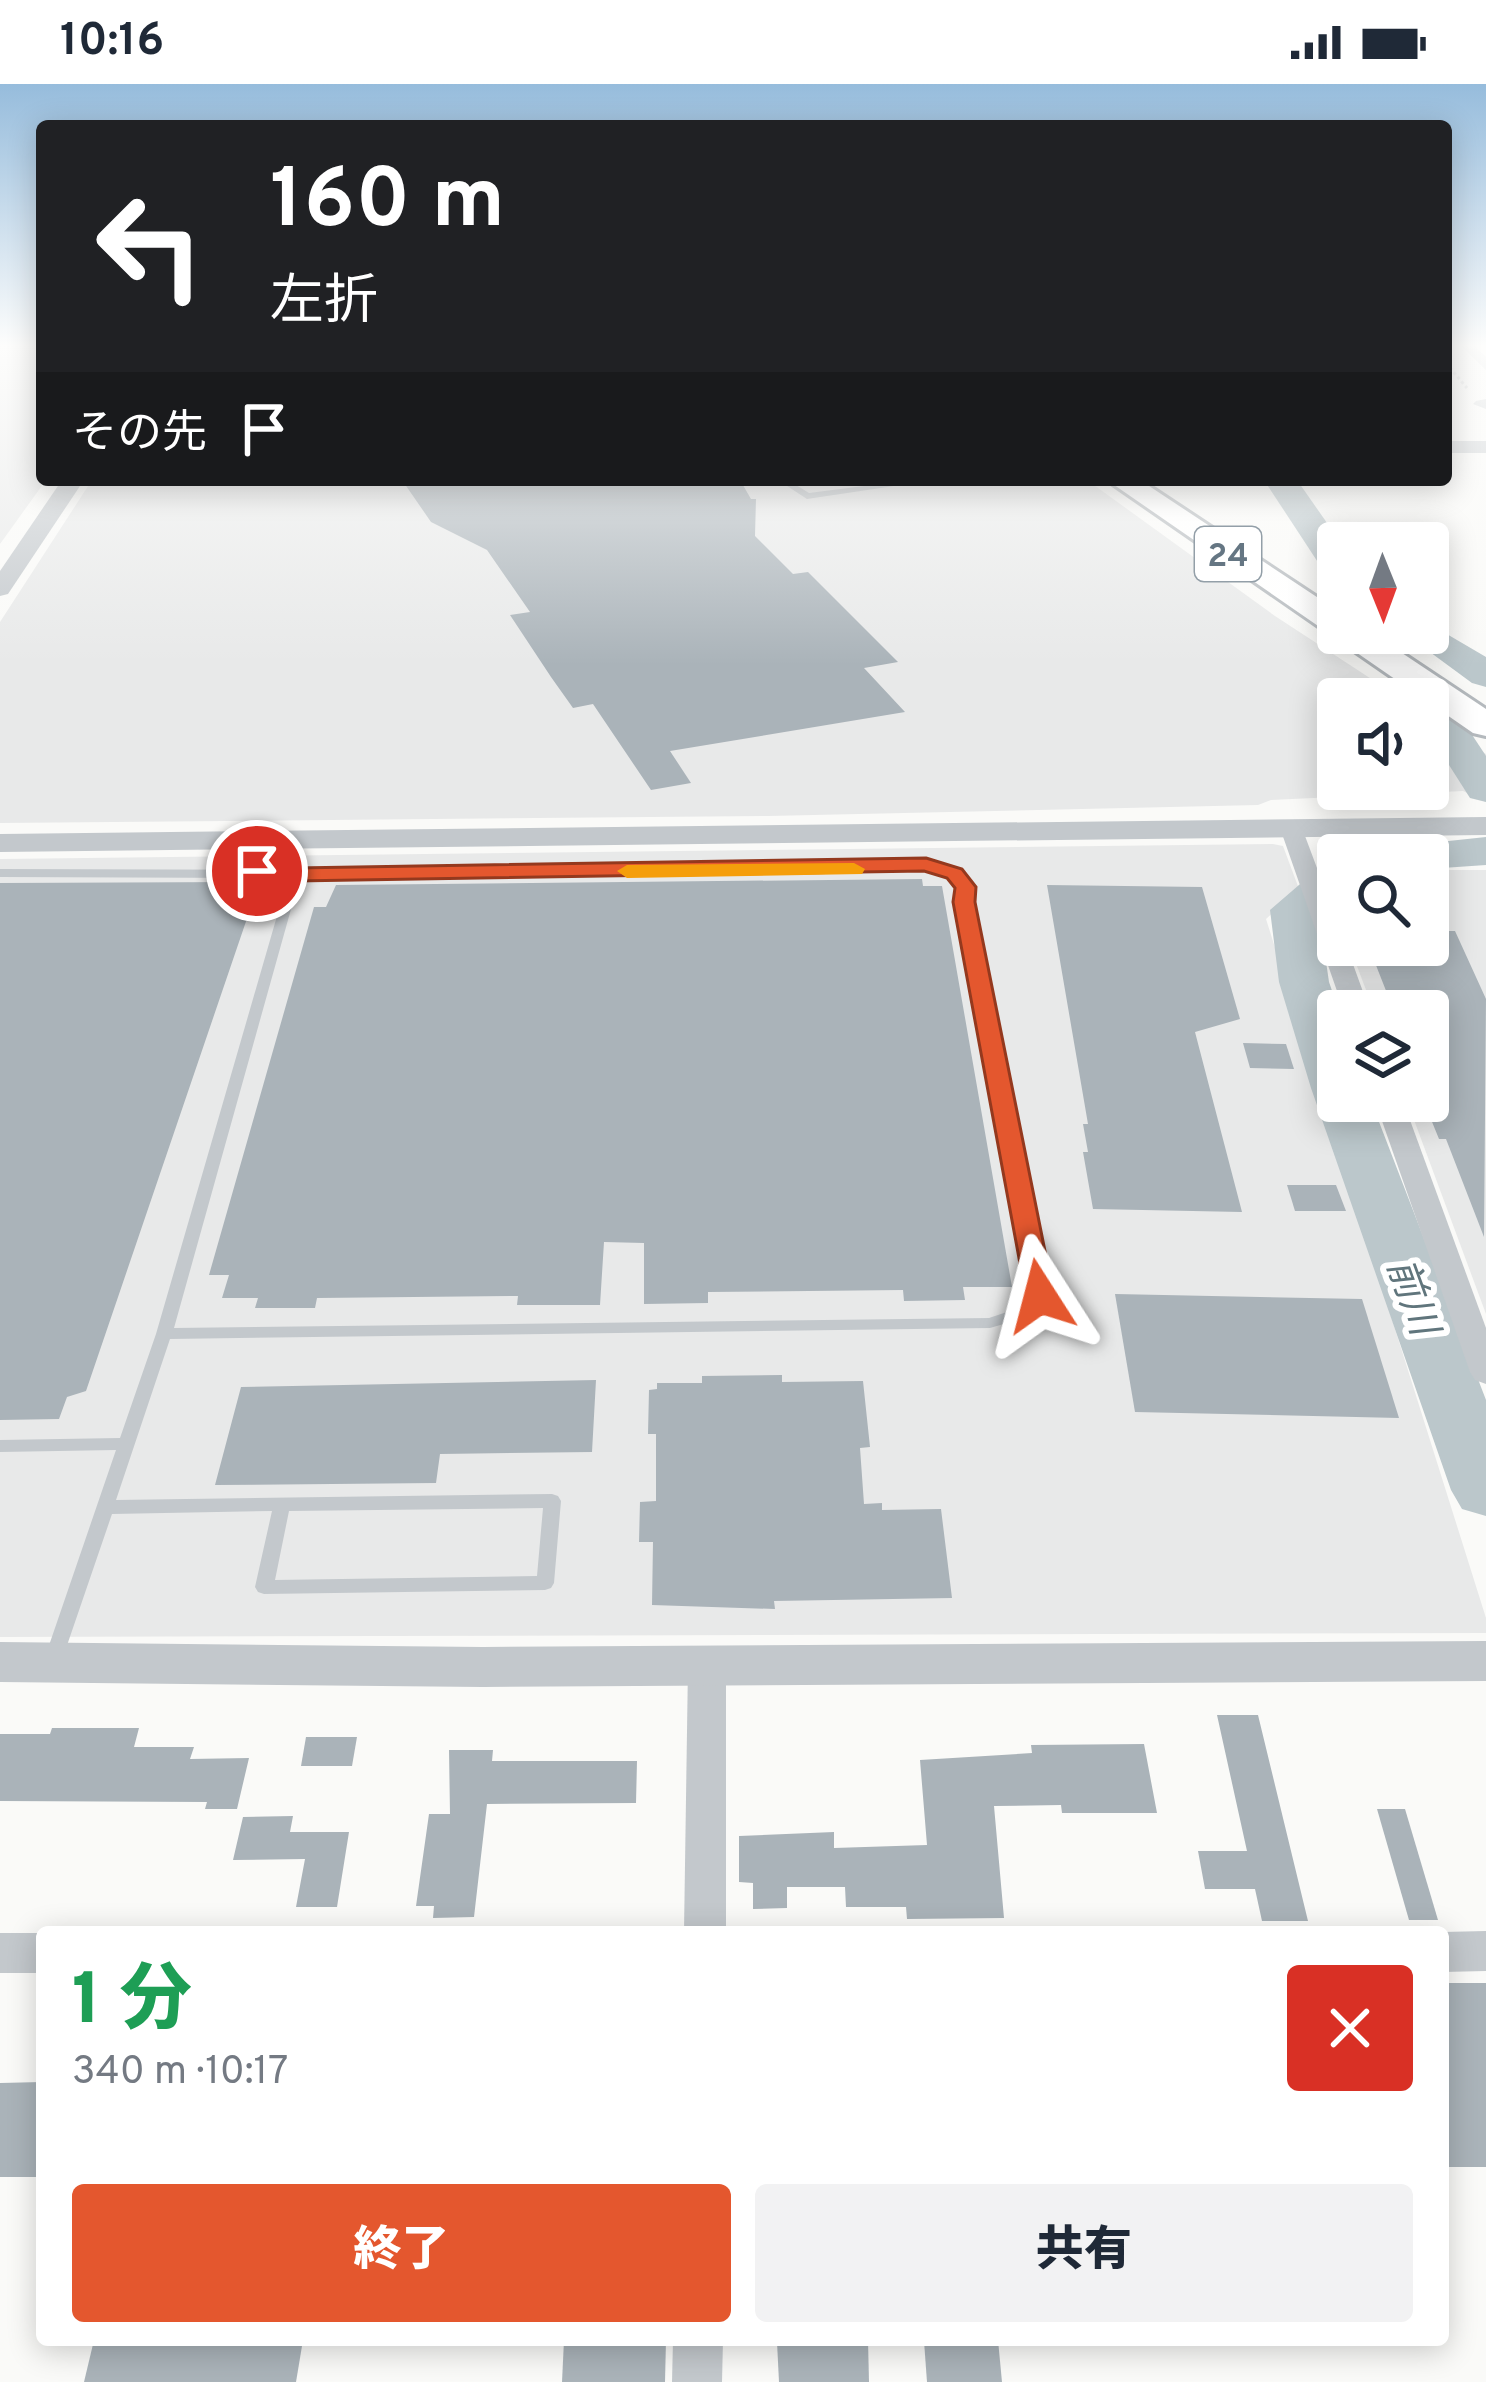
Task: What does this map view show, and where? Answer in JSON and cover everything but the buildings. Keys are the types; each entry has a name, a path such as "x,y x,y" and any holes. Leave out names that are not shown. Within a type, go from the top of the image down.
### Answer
{"highway":[{"name":"24","path":"1129,486 1317,612"},
{"name":"24","path":"1174,486 1317,583"},
{"path":"1381,654 1486,725"},
{"path":"1423,654 1486,696"}],"street":[{"path":"0,590 70,486"},
{"path":"0,843 1486,826"},
{"path":"1291,828 1349,990"},
{"path":"1397,1122 1486,1372"},
{"path":"0,1662 1486,1661"},
{"path":"705,1926 706,1664"},
{"path":"1449,1952 1486,1952"},
{"path":"0,1953 36,1953"},
{"path":"697,2382 698,2346"}],"lane":[{"path":"791,486 807,496 883,486"},
{"path":"846,486 851,490"},
{"path":"0,874 926,865 955,874 965,887 964,902 1040,1296 1020,1317 990,1323 164,1334"},
{"path":"52,1663 164,1334 295,874"},
{"path":"0,1446 128,1444"},
{"path":"107,1507 281,1504 551,1501 545,1583 264,1587 281,1504"}],"shaded area":[{"path":"0,451 36,451 36,486 42,486 0,544"},
{"path":"88,486 1095,486 1317,643 1317,654 1333,654 1370,678 1317,678 1317,798 1258,805 768,816 0,823 0,622"},
{"path":"1449,730 1486,754 1486,802 1463,791 1449,792"},
{"path":"1283,846 1299,889 1266,919 1317,1081 1317,1122 1330,1122 1486,1618 1486,1633 0,1637 0,859"},
{"path":"1449,870 1486,870 1486,1314 1415,1122 1449,1122 1449,990 1366,990 1357,966 1449,966"}],"waterway":[{"name":"前川","path":"1284,486 1317,534"},
{"name":"前川","path":"1449,650 1486,675"},
{"name":"前川","path":"1449,732 1486,789"},
{"name":"前川","path":"1449,854 1486,851"},
{"name":"前川","path":"1317,892 1294,910 1304,982 1317,1023"},
{"name":"前川","path":"1351,1122 1486,1490"}],"slow traffic":[{"path":"627,871 854,869"}],"route":[{"path":"257,871 926,865 955,874 965,887 964,902 1040,1296"}]}
